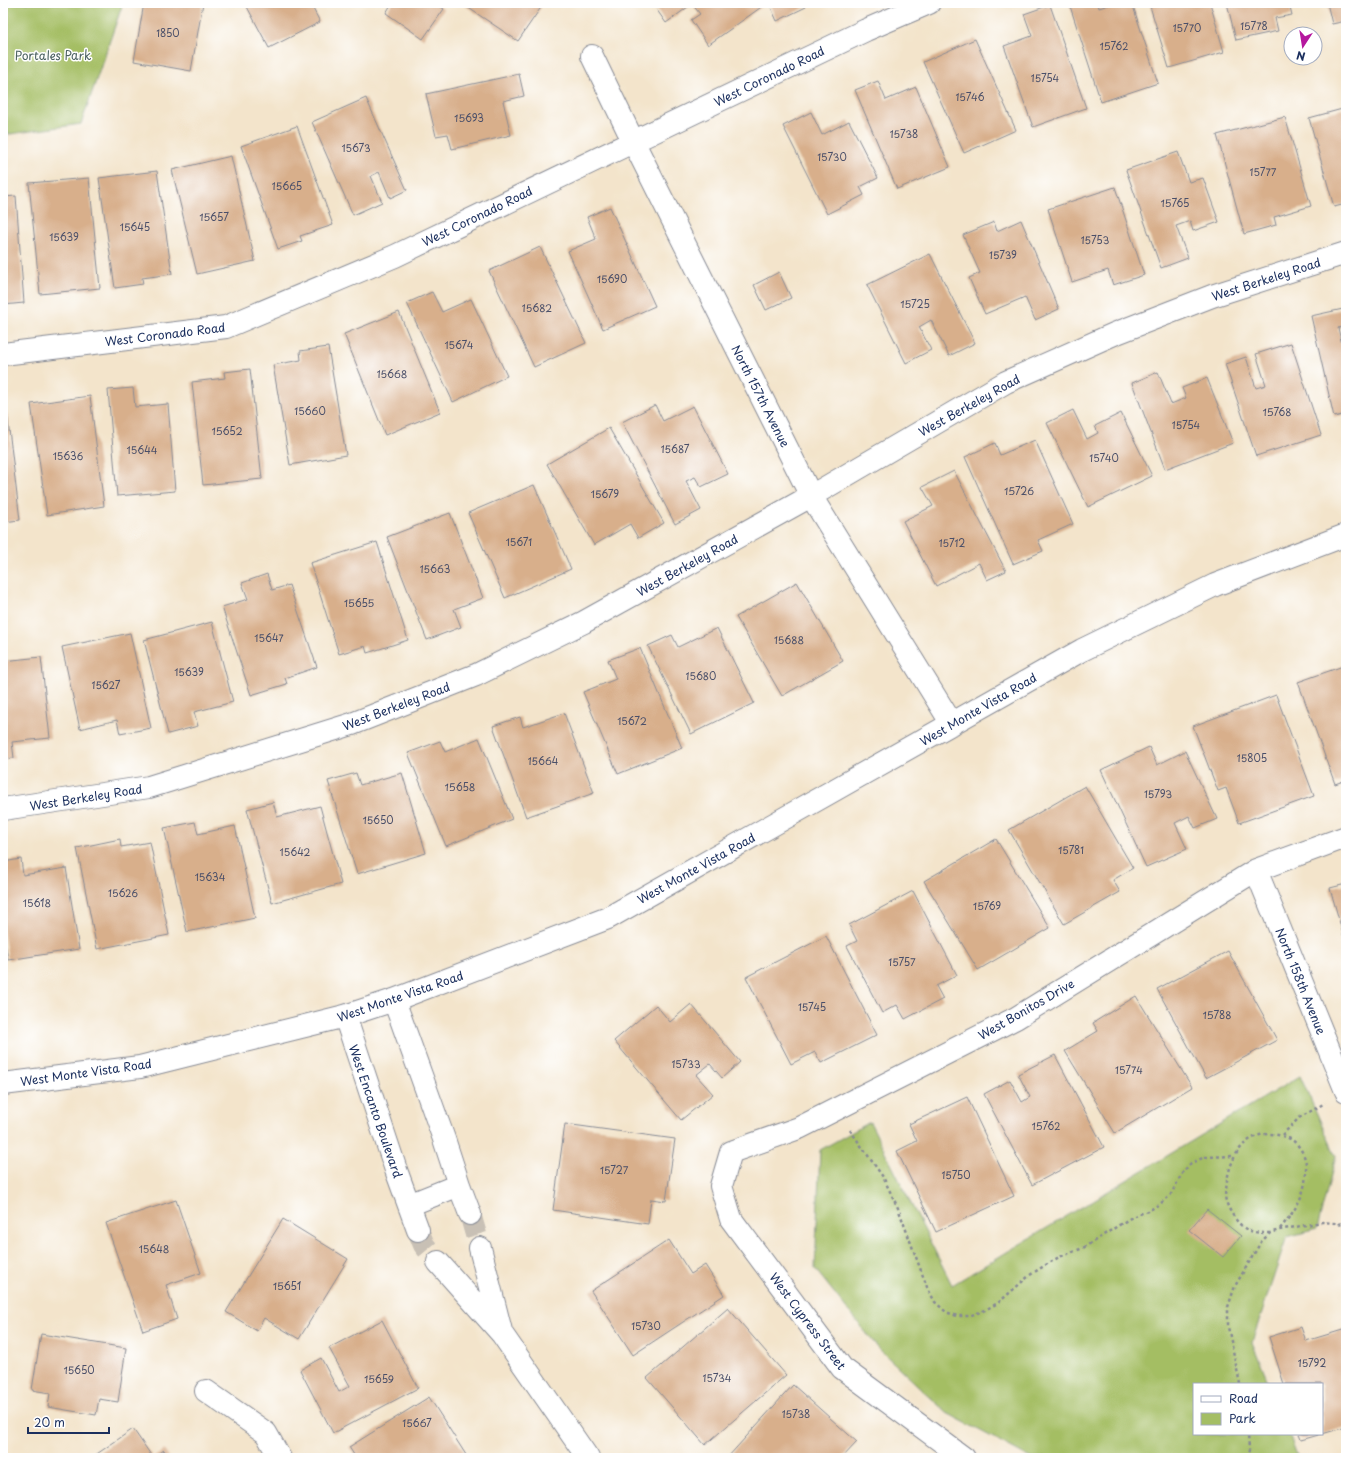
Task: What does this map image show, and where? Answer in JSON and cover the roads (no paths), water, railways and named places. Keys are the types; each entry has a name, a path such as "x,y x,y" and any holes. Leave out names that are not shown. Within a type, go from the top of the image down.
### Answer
{"street":[{"name":"West Coronado Road","path":"3,354 226,328 395,256 866,30 929,3"},
{"name":"North 157th Avenue","path":"592,56 811,496 952,724"},
{"name":"West Berkeley Road","path":"3,810 149,787 352,724 476,675 584,622 811,496 1006,382 1114,334 1212,296 1346,253"},
{"name":"West Monte Vista Road","path":"3,1084 140,1067 345,1016 394,1000 608,918 1082,650 1215,585 1346,535"},
{"name":"West Bonitos Drive","path":"721,1186 731,1152 799,1128 1016,1018 1256,870 1346,838"},
{"name":"North 158th Avenue","path":"1256,870 1338,1096"},
{"path":"394,1000 470,1214"},
{"name":"West Encanto Boulevard","path":"345,1016 393,1163 418,1230"},
{"path":"409,1205 459,1185"},
{"name":"West Cypress Street","path":"721,1186 731,1219 842,1368 964,1458"},
{"path":"480,1248 502,1334"},
{"path":"438,1262 502,1334 588,1458"},
{"path":"206,1391 266,1433 280,1458"}],"tunnel":[{"path":"470,1214 480,1248"},
{"path":"418,1230 424,1245 438,1262"}],"park label":[{"name":"Portales Park","path":"53,55"}]}
